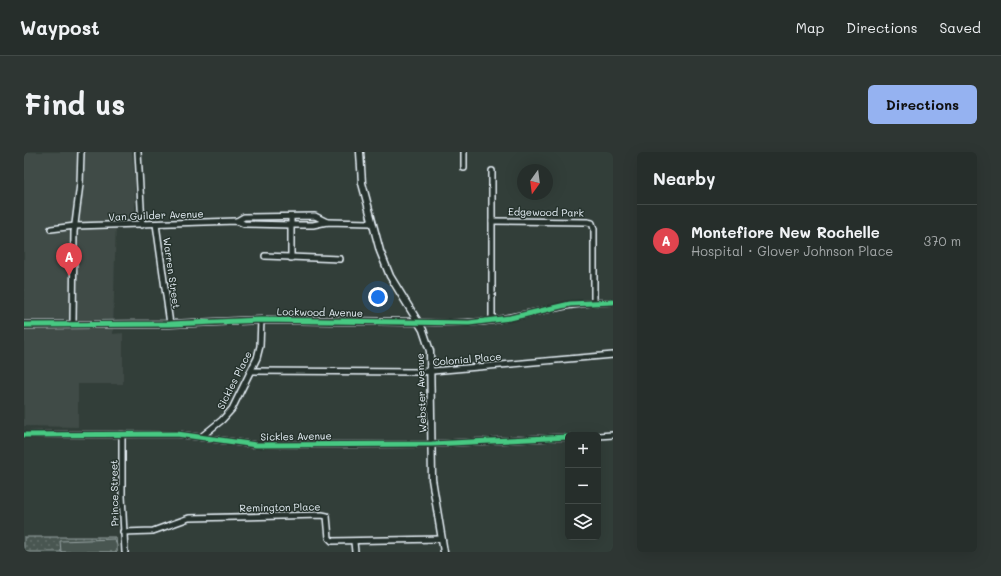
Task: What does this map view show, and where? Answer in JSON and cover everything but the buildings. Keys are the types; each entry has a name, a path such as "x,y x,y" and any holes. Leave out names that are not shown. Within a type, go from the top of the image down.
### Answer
{"street":[{"path":"73,324 75,226 80,184 81,152"},
{"path":"138,152 142,224"},
{"name":"Webster Avenue","path":"360,152 362,183 371,223 380,251 390,276 419,322 429,345 432,371 432,479 444,552"},
{"path":"464,152 464,168"},
{"path":"492,171 492,320"},
{"name":"Van Guilder Avenue","path":"237,222 244,217 315,216 327,222"},
{"path":"291,217 291,258"},
{"name":"Edgewood Park","path":"492,220 592,223 594,229 594,302"},
{"name":"Van Guilder Avenue","path":"51,229 75,226 237,222 244,224 291,225 327,222 371,223"},
{"name":"Warren Street","path":"156,224 170,324"},
{"path":"265,256 340,259"},
{"name":"Lockwood Avenue","path":"24,324 170,324 261,320 469,323 510,318 562,306 594,302 613,302"},
{"name":"Sickles Place","path":"201,438 228,415 250,371 260,346 261,320"},
{"name":"Colonial Place","path":"250,371 432,371 613,355"},
{"name":"Prince Street","path":"122,434 123,532 125,552"},
{"name":"Sickles Avenue","path":"24,435 177,434 256,445 432,444 565,437"},
{"path":"601,436 613,435"},
{"name":"Remington Place","path":"123,532 152,531 189,518 322,515 327,516 329,538 332,541 442,540"},
{"path":"354,542 355,552"}],"shaded area":[{"path":"24,152 132,152 135,180 135,219 116,220 113,334 123,333 123,384 78,384 78,427 24,426"},
{"path":"24,537 116,537 117,552 24,552"},
{"path":"114,539 117,545 117,552 61,552 60,541"}],"cycle path":[{"path":"24,325 170,324 261,320 469,323 510,318 570,304 613,302"},
{"path":"24,435 177,434 256,445 432,444 565,437"}],"place":[{"name":"Montefiore New Rochelle","path":"69,276"}]}
